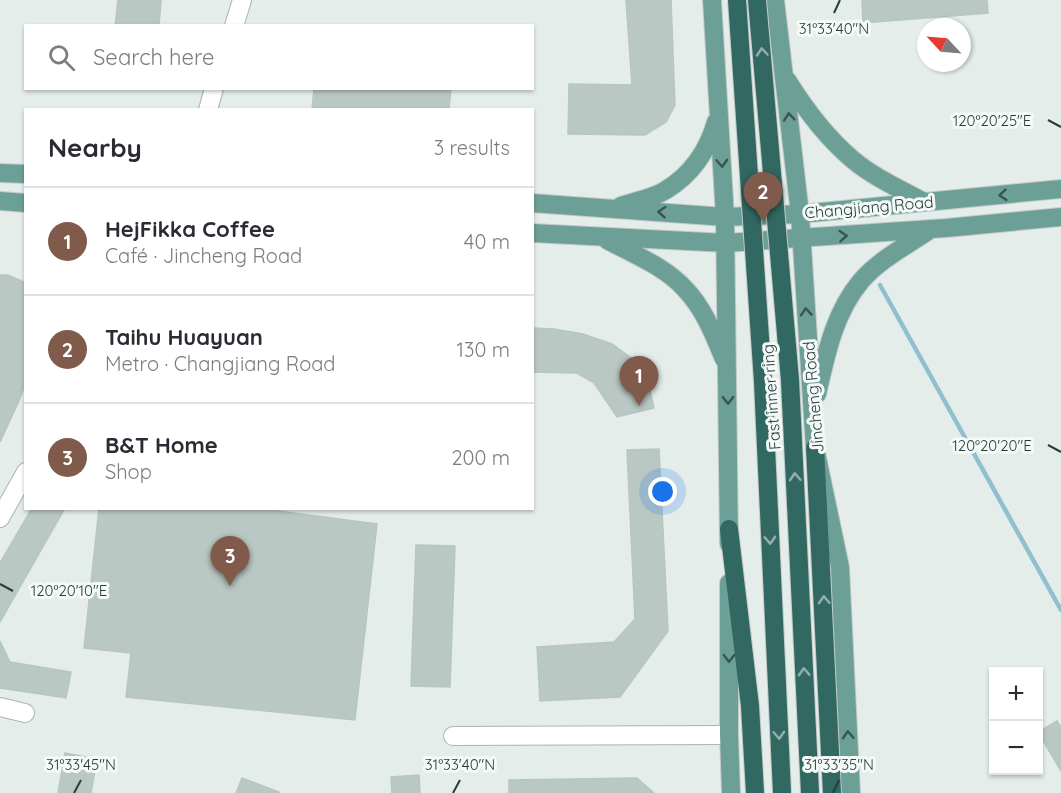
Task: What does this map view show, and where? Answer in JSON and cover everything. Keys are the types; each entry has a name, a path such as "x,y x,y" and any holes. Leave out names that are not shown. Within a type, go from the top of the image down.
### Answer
{"highway":[{"name":"Fast inner ring","path":"737,0 763,382 782,793"},
{"name":"Fast inner ring","path":"757,0 790,380 810,793"},
{"path":"815,448 832,793"},
{"path":"729,529 750,706 755,793"}],"main road":[{"path":"712,0 726,243 731,793"},
{"name":"Jincheng Road","path":"775,0 800,214 815,448 840,567 851,793"},
{"path":"784,75 803,106 852,159 924,202"},
{"path":"615,209 665,191 694,167 712,137 719,112"},
{"path":"0,173 24,174"},
{"name":"Changjiang Road","path":"534,203 725,217 800,214 1061,189"},
{"path":"0,201 24,202"},
{"name":"Changjiang Road","path":"534,233 726,243 1061,218"},
{"path":"813,413 827,351 841,312 861,281 885,260 930,229"},
{"path":"600,237 663,272 685,289 712,329 728,369"}],"street":[{"path":"235,24 242,0"},
{"path":"209,108 213,90"},
{"path":"0,518 24,476"},
{"path":"0,707 25,713"},
{"path":"453,736 729,735"}],"building":[{"path":"118,0 161,0 159,24 115,24"},
{"path":"626,0 671,0 675,105 666,122 645,135 568,134 569,84 632,85"},
{"path":"862,0 987,0 988,13 863,23"},
{"path":"314,90 451,90 449,108 312,108"},
{"path":"0,275 8,275 24,282 24,387 0,442"},
{"path":"534,328 583,334 612,344 634,360 647,379 654,408 617,417 594,383 577,373 534,372"},
{"path":"659,449 668,631 620,697 540,701 537,647 614,642 635,619 627,450"},
{"path":"31,510 64,510 0,622 0,563"},
{"path":"99,510 270,510 377,524 355,720 126,697 131,653 84,648"},
{"path":"416,545 455,546 450,687 411,686"},
{"path":"0,641 10,662 71,672 66,698 0,688"},
{"path":"1057,721 1061,727 1061,771 1043,740 1043,729"},
{"path":"65,753 97,759 91,793 58,793"},
{"path":"419,775 420,793 392,793 391,777"},
{"path":"242,778 279,792 279,793 236,793"},
{"path":"637,778 654,793 509,793 509,780"}],"waterway":[{"path":"880,285 1061,610"}],"place":[{"name":"Taihu Huayuan","path":"763,222"},
{"name":"HejFikka Coffee","path":"639,406"},
{"name":"B&T Home","path":"230,586"}]}
